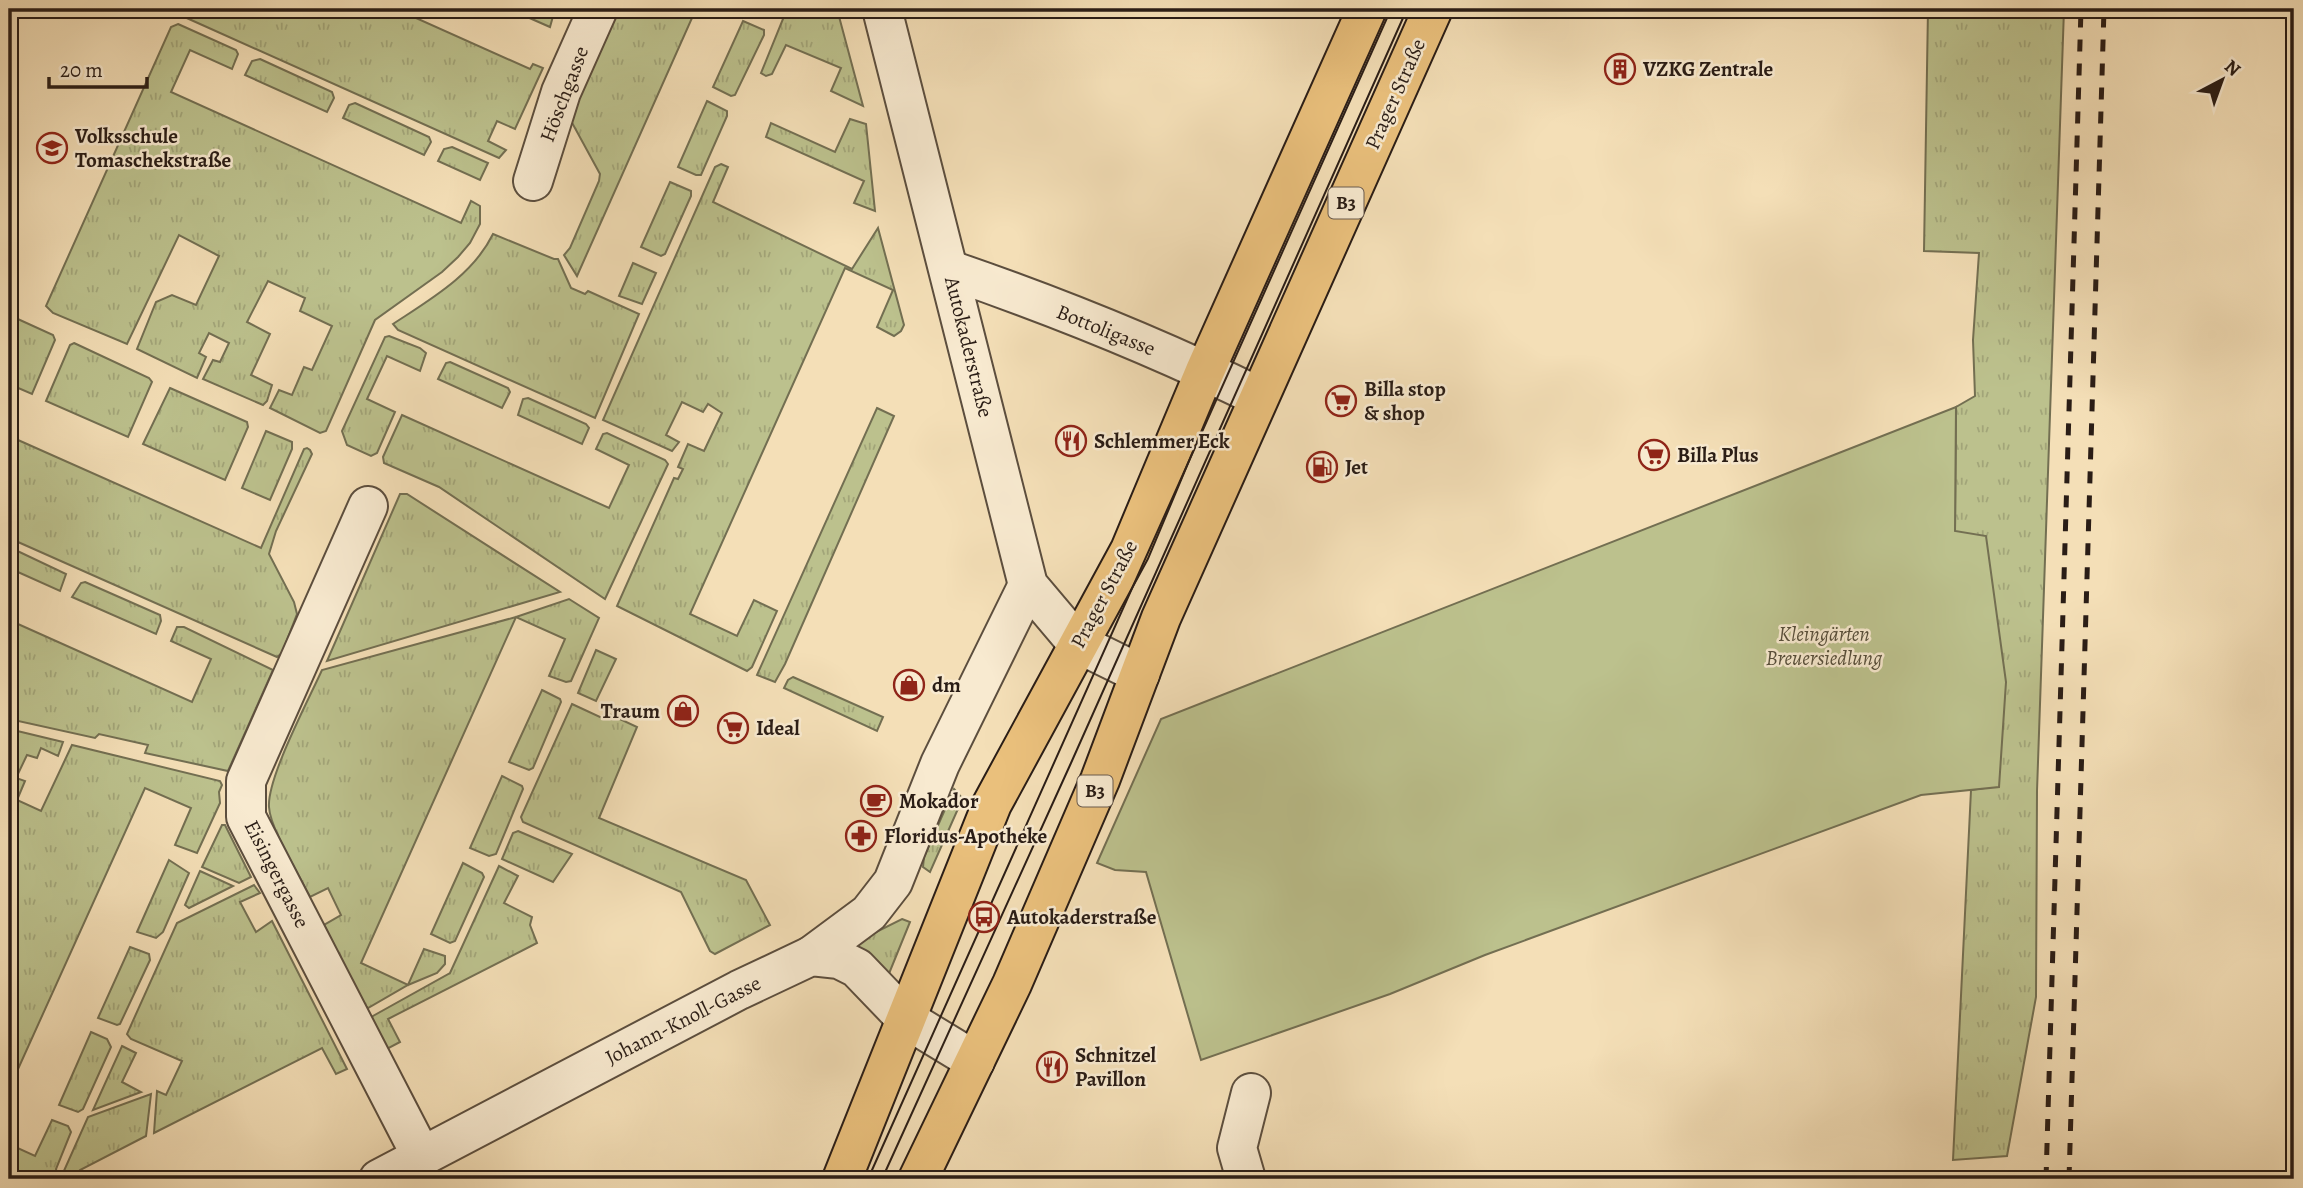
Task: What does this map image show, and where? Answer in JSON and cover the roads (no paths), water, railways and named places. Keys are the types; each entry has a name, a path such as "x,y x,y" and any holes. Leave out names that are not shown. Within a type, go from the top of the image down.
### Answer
{"main road":[{"name":"Prager Straße","path":"918,1179 1012,984 1096,791 1161,618 1232,384 1367,9"},
{"name":"Prager Straße","path":"842,1179 992,804 1077,643 1130,550 1232,384 1433,9"}],"street":[{"name":"Höschgasse","path":"533,181 561,92 598,9"},
{"name":"Autokaderstraße","path":"882,9 1028,585 1077,643 1140,674"},
{"name":"Bottoligasse","path":"950,270 1016,293 1232,384"},
{"name":"Eisingergasse","path":"368,506 246,780 246,817 422,1157"},
{"path":"811,956 869,913 893,882 940,764 1028,585"},
{"path":"811,956 839,960 857,968 906,1019 975,1061"},
{"name":"Johann-Knoll-Gasse","path":"379,1179 739,990 811,956"},
{"path":"1246,1179 1237,1148 1251,1093"}],"tram line":[{"path":"868,1179 1391,9"},
{"path":"882,1179 1071,763 1407,9"}],"railway":[{"path":"2046,1179 2081,9"},
{"path":"2069,1179 2104,9"}],"place":[{"name":"VZKG Zentrale","path":"1620,69"},
{"name":"Volksschule Tomaschekstraße","path":"52,148"},
{"name":"Billa stop & shop","path":"1341,401"},
{"name":"Schlemmer Eck","path":"1071,441"},
{"name":"Billa Plus","path":"1654,455"},
{"name":"Jet","path":"1322,467"},
{"name":"dm","path":"909,685"},
{"name":"Traum","path":"683,711"},
{"name":"Ideal","path":"733,728"},
{"name":"Mokador","path":"876,801"},
{"name":"Floridus-Apotheke","path":"861,836"},
{"name":"Autokaderstraße","path":"984,917"},
{"name":"Schnitzel Pavillon","path":"1052,1067"}],"park label":[{"name":"Kleingärten Breuersiedlung","path":"1824,646"}]}
